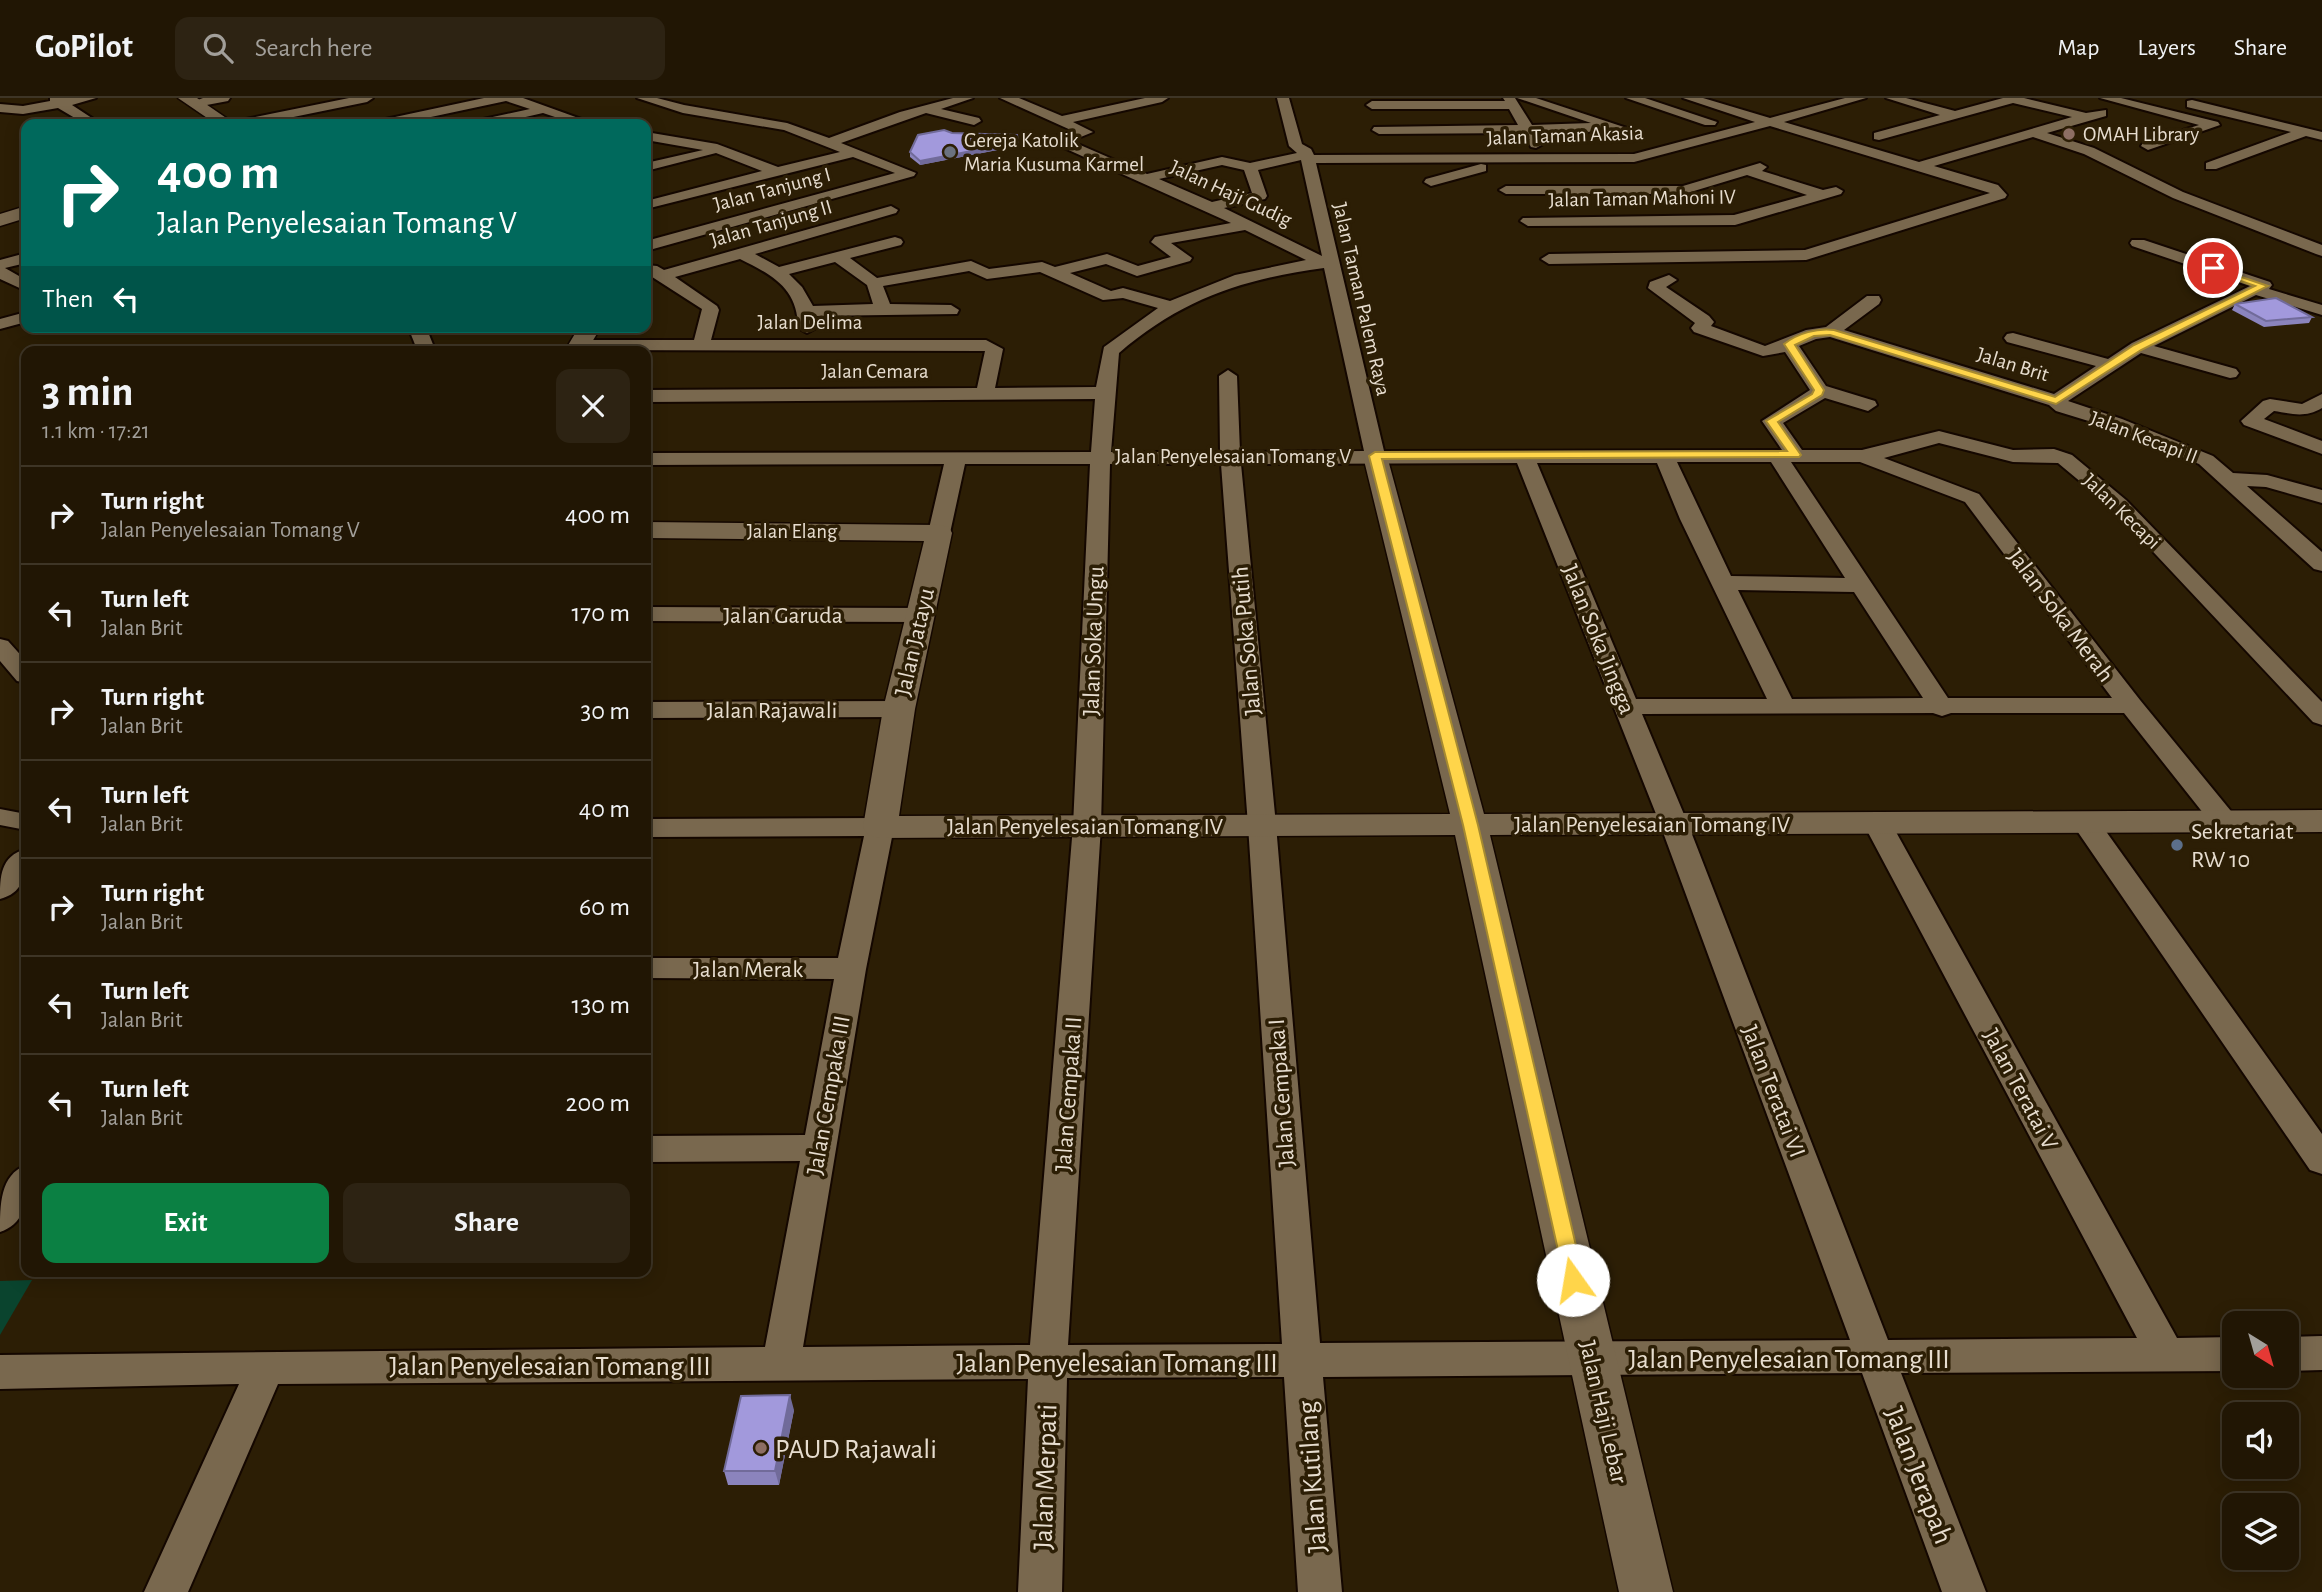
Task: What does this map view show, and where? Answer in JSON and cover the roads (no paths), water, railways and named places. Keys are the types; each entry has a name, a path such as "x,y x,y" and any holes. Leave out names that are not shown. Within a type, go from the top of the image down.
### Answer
{"street":[{"path":"0,108 18,111 56,101 90,98"},
{"path":"191,101 224,98"},
{"path":"277,119 328,112 367,98"},
{"path":"404,119 502,98"},
{"path":"511,98 574,119"},
{"path":"643,98 683,109 777,125 854,152"},
{"path":"831,142 926,109 967,98"},
{"path":"1006,98 1026,104 1058,121 1162,98"},
{"name":"Jalan Taman Palem Raya","path":"1283,98 1296,146 1306,155 1325,263 1375,456"},
{"path":"1632,98 1762,137"},
{"path":"1549,259 1806,256 2000,195 1999,191 1919,166 1689,98"},
{"name":"Jalan Taman Akasia","path":"1147,178 1222,161 1250,167 1306,155 1634,158 1860,98"},
{"path":"1892,98 1980,122"},
{"path":"2106,98 2213,125 2148,146"},
{"path":"1879,136 2015,99 2086,117"},
{"path":"56,101 86,119"},
{"path":"191,101 219,119"},
{"path":"1515,101 1527,130 1601,258"},
{"path":"1372,105 1515,101 1632,132"},
{"path":"2180,101 2322,136"},
{"path":"1394,105 1404,130"},
{"path":"501,119 545,109"},
{"path":"926,109 974,121"},
{"path":"1919,166 2101,113"},
{"name":"Jalan Haji Gudig","path":"1058,121 1086,132 1058,140 1210,207 1325,263"},
{"name":"Jalan Taman Palem Raya","path":"1290,122 1308,128 1314,146 1306,155"},
{"name":"Jalan Taman Akasia","path":"1379,130 1584,130 1606,124"},
{"path":"2005,128 2032,133 2089,151 2178,195 2322,251"},
{"path":"1896,132 1920,138"},
{"path":"2211,166 2304,132"},
{"path":"651,138 719,149 775,172"},
{"path":"1944,145 1968,152"},
{"path":"651,166 719,149"},
{"path":"651,204 854,152"},
{"name":"Jalan Tanjung I","path":"651,245 909,173 854,152"},
{"path":"1432,182 1514,159"},
{"path":"1210,207 1261,196 1250,167"},
{"name":"Jalan Taman Mahoni IV","path":"1528,221 1739,220 1829,193 1754,169 1678,190"},
{"path":"1506,190 1678,190 1756,215"},
{"path":"1678,190 1696,220"},
{"path":"1944,194 1974,203"},
{"name":"Jalan Tanjung II","path":"662,276 891,210"},
{"path":"1,218 21,213"},
{"path":"1231,279 1196,263 1158,240 1248,225"},
{"path":"779,272 895,242"},
{"path":"2139,252 2264,285 2251,291"},
{"path":"741,253 779,272 795,290 809,312 806,345"},
{"path":"837,256 874,283 882,309"},
{"path":"922,257 947,270"},
{"path":"1054,272 1107,259 1136,271 1181,261 1196,263"},
{"path":"21,261 2,272 21,285"},
{"path":"859,271 893,263"},
{"name":"Jalan Haji Gudig","path":"1110,351 1171,306 1197,292 1231,279 1325,263"},
{"path":"874,283 974,266 987,274 1042,267 1109,296 1123,293 1171,306"},
{"path":"651,269 709,306 701,345"},
{"path":"1669,279 1656,285 1656,288 1703,320 1705,322 1700,328 1763,351 1771,351 1812,334 1831,332 1873,300"},
{"path":"0,296 21,290"},
{"path":"2251,291 2322,310"},
{"name":"Jalan Brit","path":"1831,332 2056,401 2138,347 2251,291"},
{"path":"809,312 951,310"},
{"path":"0,324 21,318"},
{"path":"2013,338 2111,365"},
{"name":"Jalan Delima","path":"582,341 701,345 991,346 994,349 985,393"},
{"path":"1789,344 1819,390 1868,405"},
{"path":"2138,347 2230,373"},
{"name":"Jalan Soka Ungu","path":"1087,826 1101,457 1110,351"},
{"name":"Jalan Soka Putih","path":"1228,376 1230,457 1262,825"},
{"path":"1819,390 1815,397 1772,421 1786,455 1861,585 1942,708"},
{"name":"Jalan Cemara","path":"651,396 1105,393"},
{"path":"2322,400 2305,410 2270,405 2251,421 2322,448"},
{"name":"Jalan Kecapi II","path":"2056,401 2059,405 2193,453 2230,479 2322,564"},
{"name":"Jalan Kecapi","path":"1862,456 1912,446 1925,439 1939,437 2013,456 2053,455 2065,459 2119,503 2318,709"},
{"name":"Jalan Soka Jingga","path":"1524,455 1674,824"},
{"name":"Jalan Haji Lebar","path":"1375,456 1470,825 1646,1592"},
{"path":"1664,456 1722,583 1784,707"},
{"name":"Jalan Penyelesaian Tomang V","path":"651,458 1862,456"},
{"name":"Jalan Soka Merah","path":"1862,456 1972,498 2225,822"},
{"name":"Jalan Jatayu","path":"880,827 899,709 956,458"},
{"path":"2230,479 2267,481 2322,497"},
{"name":"Jalan Elang","path":"651,530 939,533"},
{"path":"1722,583 1861,585"},
{"name":"Jalan Garuda","path":"651,614 920,615"},
{"path":"0,646 21,670"},
{"path":"1627,707 1942,708 2131,705"},
{"name":"Jalan Rajawali","path":"651,710 899,709"},
{"path":"0,817 21,821"},
{"name":"Jalan Penyelesaian Tomang IV","path":"651,828 2322,821"},
{"path":"2085,822 2322,1161"},
{"name":"Jalan Teratai V","path":"1877,823 2166,1355"},
{"name":"Jalan Teratai VI","path":"1674,824 1875,1358"},
{"name":"Jalan Cempaka I","path":"1262,825 1301,1362"},
{"name":"Jalan Cempaka II","path":"1048,1363 1087,826"},
{"name":"Jalan Cempaka III","path":"780,1364 850,969 880,827"},
{"path":"0,890 21,864"},
{"name":"Jalan Merak","path":"651,968 850,969"},
{"path":"651,1149 819,1148"},
{"path":"0,1218 21,1186"},
{"path":"2300,1354 2322,1353"},
{"name":"Jalan Penyelesaian Tomang III","path":"0,1372 266,1367 2222,1354"},
{"name":"Jalan Jerapah","path":"1875,1358 1964,1592"},
{"name":"Jalan Kutilang","path":"1301,1362 1320,1592"},
{"name":"Jalan Merpati","path":"1040,1592 1048,1363"},
{"path":"166,1592 266,1367"}],"place":[{"name":"OMAH Library","path":"2069,134"},
{"name":"Gereja Katolik Maria Kusuma Karmel","path":"950,152"},
{"name":"Sekretariat RW 10","path":"2177,845"},
{"name":"PAUD Rajawali","path":"761,1448"}]}
